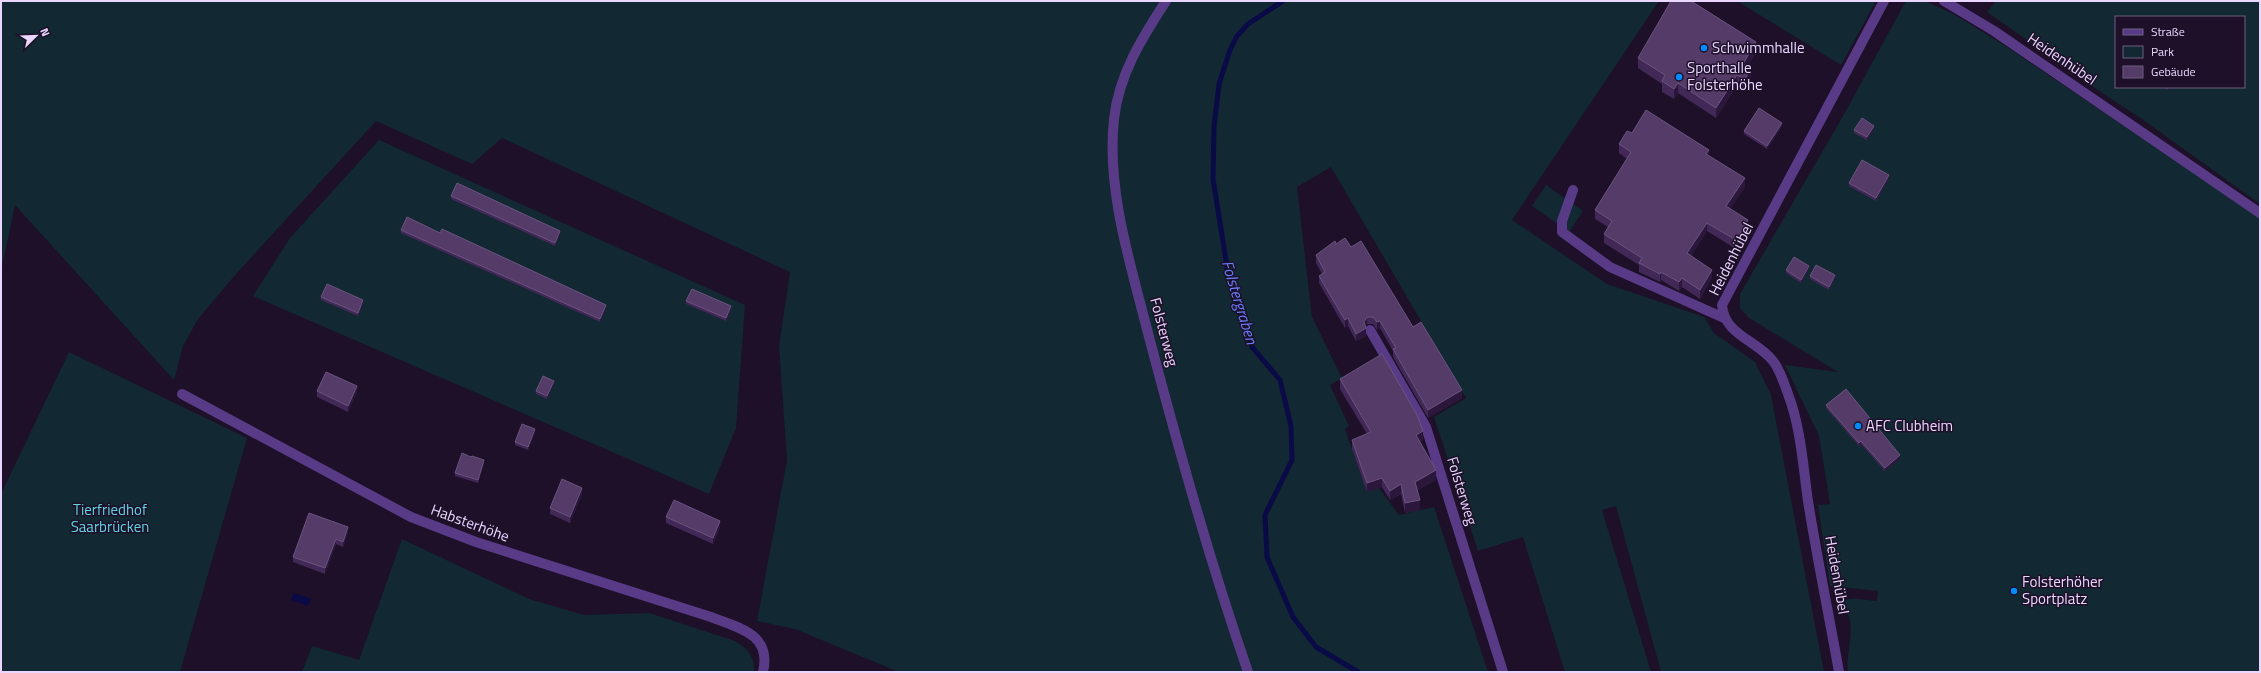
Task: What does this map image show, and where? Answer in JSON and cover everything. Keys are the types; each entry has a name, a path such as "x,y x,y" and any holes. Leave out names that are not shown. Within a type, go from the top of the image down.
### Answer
{"street":[{"name":"Folsterweg","path":"1166,1 1141,39 1119,90 1114,120 1116,189 1129,257 1171,419 1216,575 1248,672"},
{"name":"Heidenhübel","path":"1839,672 1811,516 1797,427 1789,395 1774,362 1765,351 1727,324 1724,318 1722,305 1884,1"},
{"name":"Heidenhübel","path":"1944,1 1994,31 2260,213"},
{"path":"1573,190 1562,221 1562,232 1610,267 1724,318"},
{"name":"Folsterweg","path":"1370,330 1426,427 1503,672"},
{"name":"Habsterhöhe","path":"182,394 410,517 476,542 711,617 747,631 762,645 765,654 763,672"}],"green space":[{"path":"1,1 1659,1 1512,220 1607,284 1704,317 1714,333 1755,362 1771,395 1824,672 1661,672 1616,506 1602,510 1651,672 1565,672 1523,537 1478,551 1434,417 1466,398 1331,167 1297,187 1312,317 1342,378 1330,385 1349,426 1345,429 1367,492 1379,488 1399,515 1434,507 1488,672 899,672 795,629 757,621 787,460 779,346 790,272 502,138 472,164 376,121 236,274 198,319 183,346 174,380 15,205 1,271"},
{"path":"1737,1 1876,1 1841,65"},
{"path":"1906,1 1925,1 1955,15 2004,45 2260,218 2260,672 1848,672 1851,630 1850,622 1844,608 1838,608 1838,604 1842,601 1851,599 1877,601 1878,591 1830,586 1818,505 1830,504 1819,436 1785,365 1838,372 1749,318 1740,308 1740,294 1843,116"},
{"path":"1996,1 2260,1 2260,204 2142,119 2105,95 1987,12"},
{"path":"379,140 745,305 736,428 709,494 253,296 290,238"},
{"path":"1546,185 1583,211 1569,232 1532,206"},
{"name":"Tierfriedhof Saarbrücken","path":"69,352 247,438 180,672 1,672 1,494"},
{"path":"402,539 529,599 584,615 649,613 735,641 747,650 752,657 754,672 302,672 312,646 359,660"}],"shaded area":[{"path":"294,593 311,599 308,606 291,600"}],"building":[{"path":"1671,1 1691,1 1756,42 1743,64 1751,68 1745,79 1737,75 1716,108 1678,83 1674,89 1662,81 1665,75 1638,58"},
{"path":"1759,108 1782,123 1767,146 1744,131"},
{"path":"1646,110 1709,150 1706,154 1745,178 1726,206 1748,220 1736,240 1707,223 1687,253 1712,270 1700,290 1682,278 1679,282 1661,272 1660,274 1639,263 1642,258 1604,234 1612,221 1595,210 1631,152 1619,144 1627,131 1632,133"},
{"path":"1862,118 1874,126 1867,137 1854,130"},
{"path":"1862,160 1889,175 1876,198 1849,183"},
{"path":"457,183 560,231 555,243 451,196"},
{"path":"407,217 440,233 442,229 606,305 600,319 401,230"},
{"path":"1345,238 1351,247 1361,241 1413,327 1421,322 1462,390 1428,410 1393,349 1396,348 1380,321 1377,322 1373,317 1367,317 1364,322 1366,328 1356,334 1348,318 1345,320 1319,276 1325,272 1316,255 1335,241 1336,244"},
{"path":"1794,257 1809,266 1801,280 1786,270"},
{"path":"1816,265 1835,275 1829,287 1810,276"},
{"path":"327,284 363,300 358,313 321,297"},
{"path":"692,289 731,306 726,318 686,301"},
{"path":"1382,354 1417,415 1423,431 1416,435 1436,470 1415,482 1420,500 1405,503 1401,484 1390,491 1382,478 1367,483 1352,440 1371,432 1340,379"},
{"path":"326,372 357,386 348,406 317,391"},
{"path":"543,376 554,381 547,396 536,391"},
{"name":"AFC Clubheim","path":"1846,389 1900,455 1885,468 1861,441 1859,443 1826,405"},
{"path":"522,424 535,429 528,447 515,442"},
{"path":"462,453 484,460 478,480 455,473"},
{"path":"562,479 582,488 570,517 550,508"},
{"path":"674,500 720,521 713,538 666,517"},
{"path":"309,513 348,527 343,542 336,539 325,568 293,557"}],"waterway":[{"name":"Folstergraben","path":"1283,1 1248,24 1237,36 1230,50 1219,84 1214,127 1213,179 1229,279 1252,347 1280,380 1291,426 1292,460 1265,515 1267,557 1293,617 1316,647 1358,672"}],"place":[{"name":"Schwimmhalle","path":"1704,48"},
{"name":"Sporthalle Folsterhöhe","path":"1679,77"},
{"name":"AFC Clubheim","path":"1858,426"},
{"name":"Folsterhöher Sportplatz","path":"2014,591"}]}
